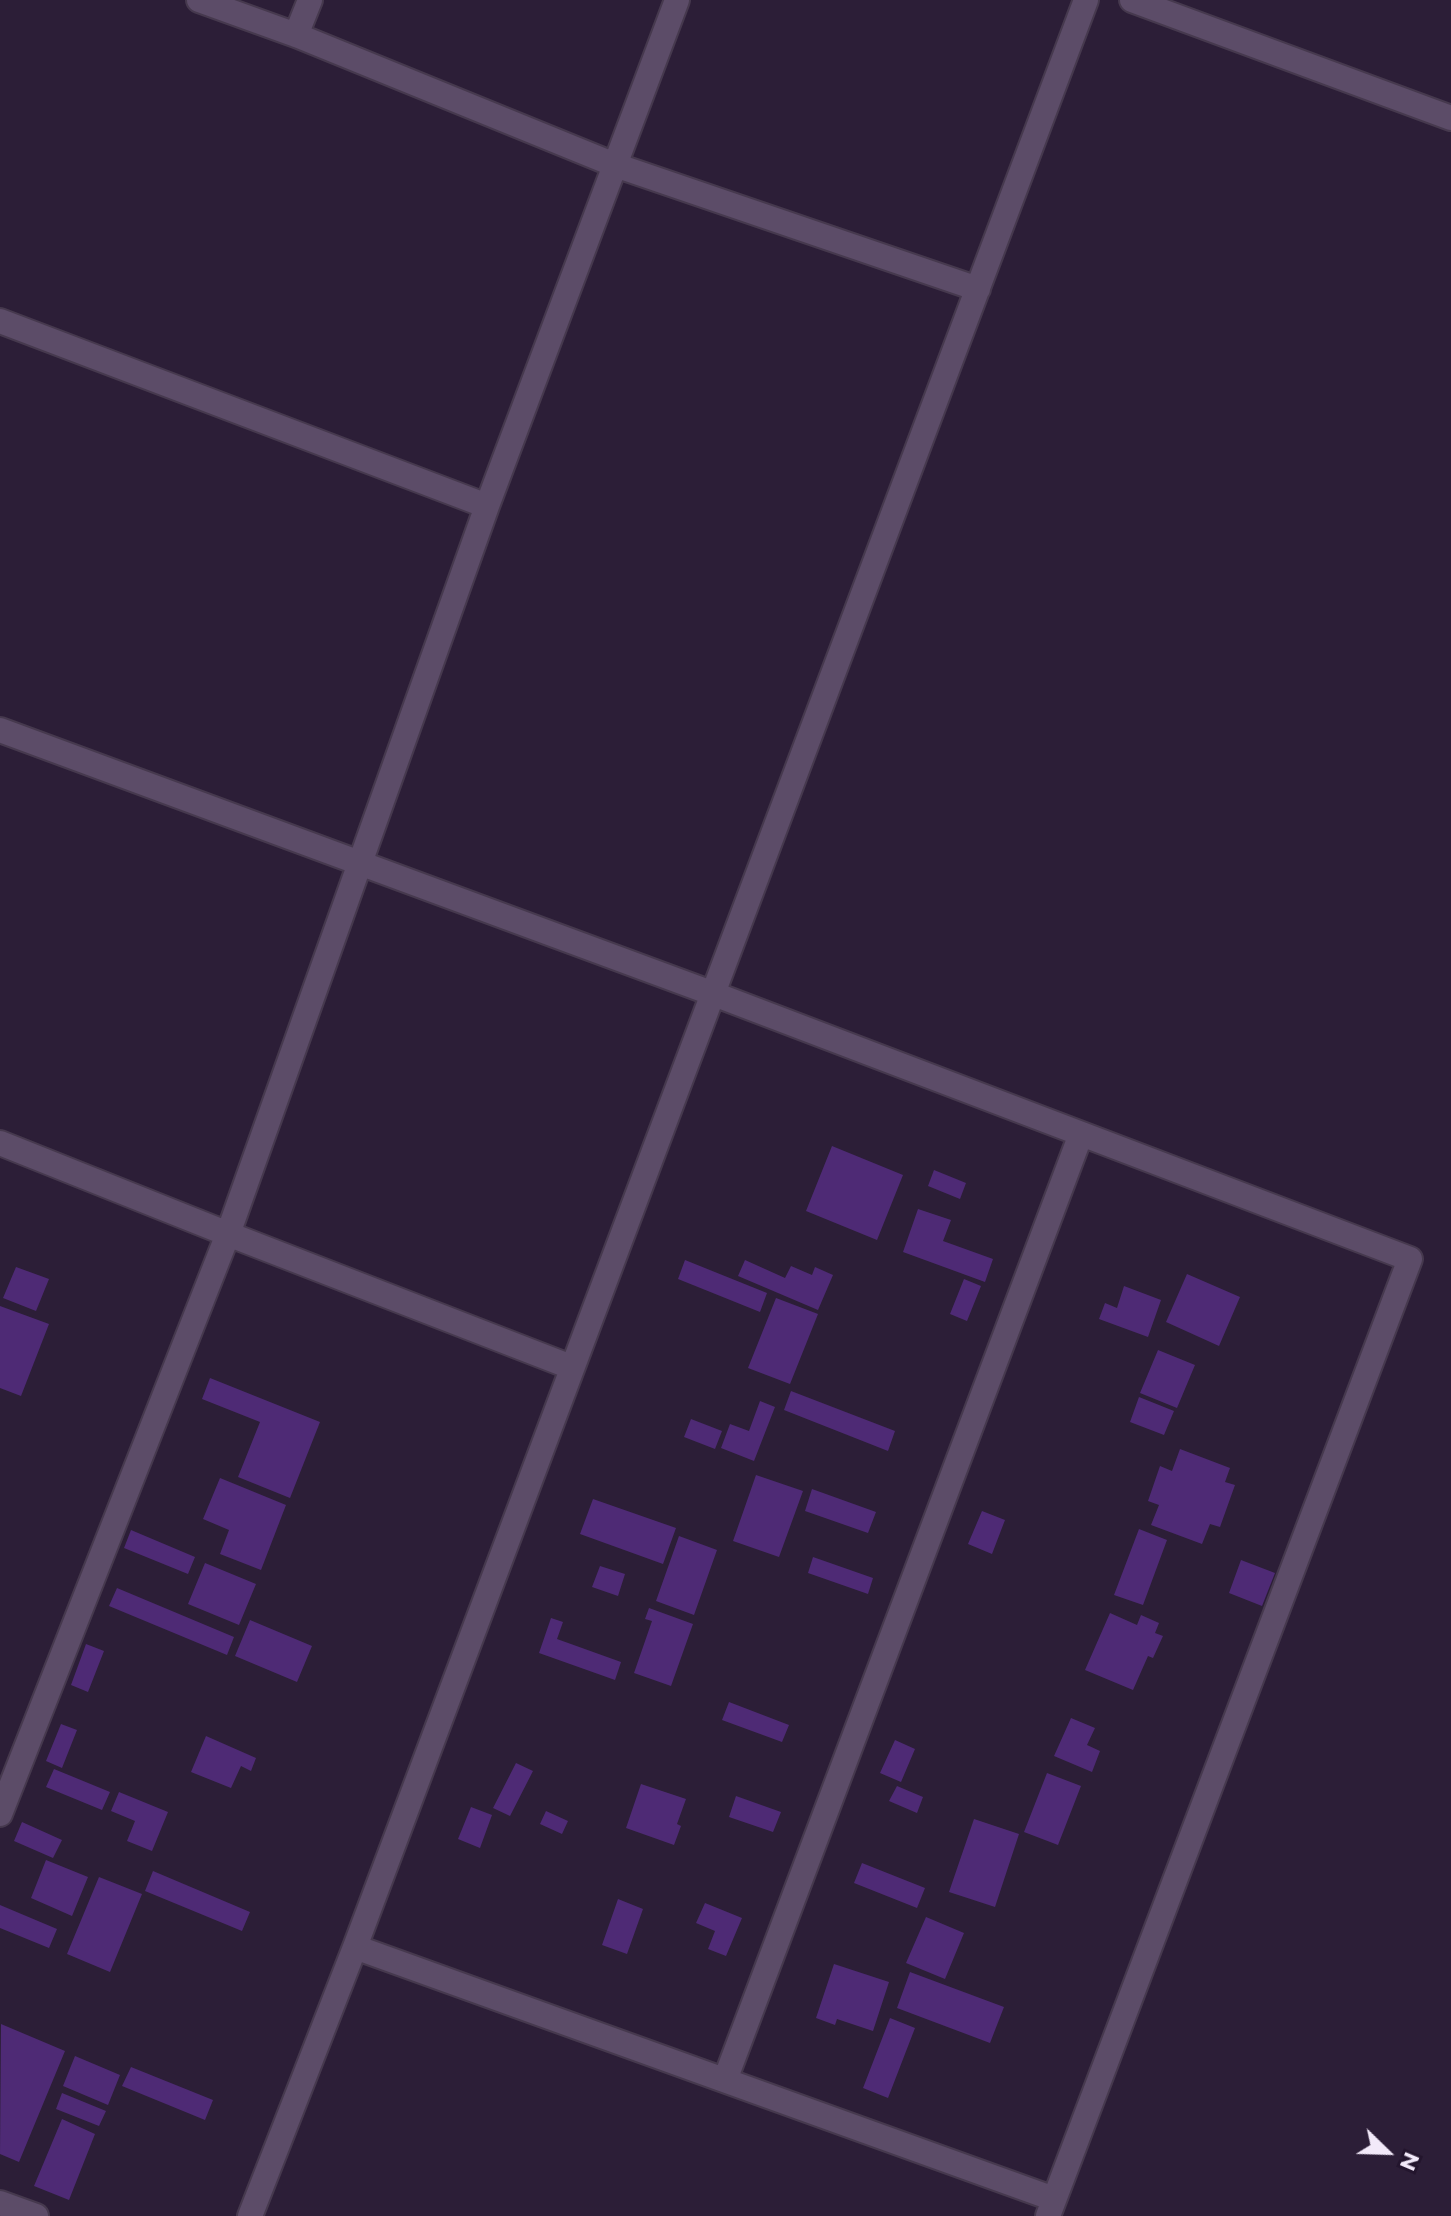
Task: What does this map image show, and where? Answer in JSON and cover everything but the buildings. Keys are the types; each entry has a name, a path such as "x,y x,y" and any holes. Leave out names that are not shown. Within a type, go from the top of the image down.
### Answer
{"street":[{"path":"199,0 296,35 615,165 978,289"},
{"path":"296,35 310,0"},
{"path":"0,1814 228,1234 487,506 677,0"},
{"path":"250,2216 355,1947 1086,0"},
{"path":"1132,0 1451,118"},
{"path":"0,321 487,506"},
{"path":"0,730 714,994 1410,1259 1051,2207 725,2080 355,1947"},
{"path":"725,2080 1081,1134"},
{"path":"0,1143 571,1367"},
{"path":"0,2203 36,2216"}]}
